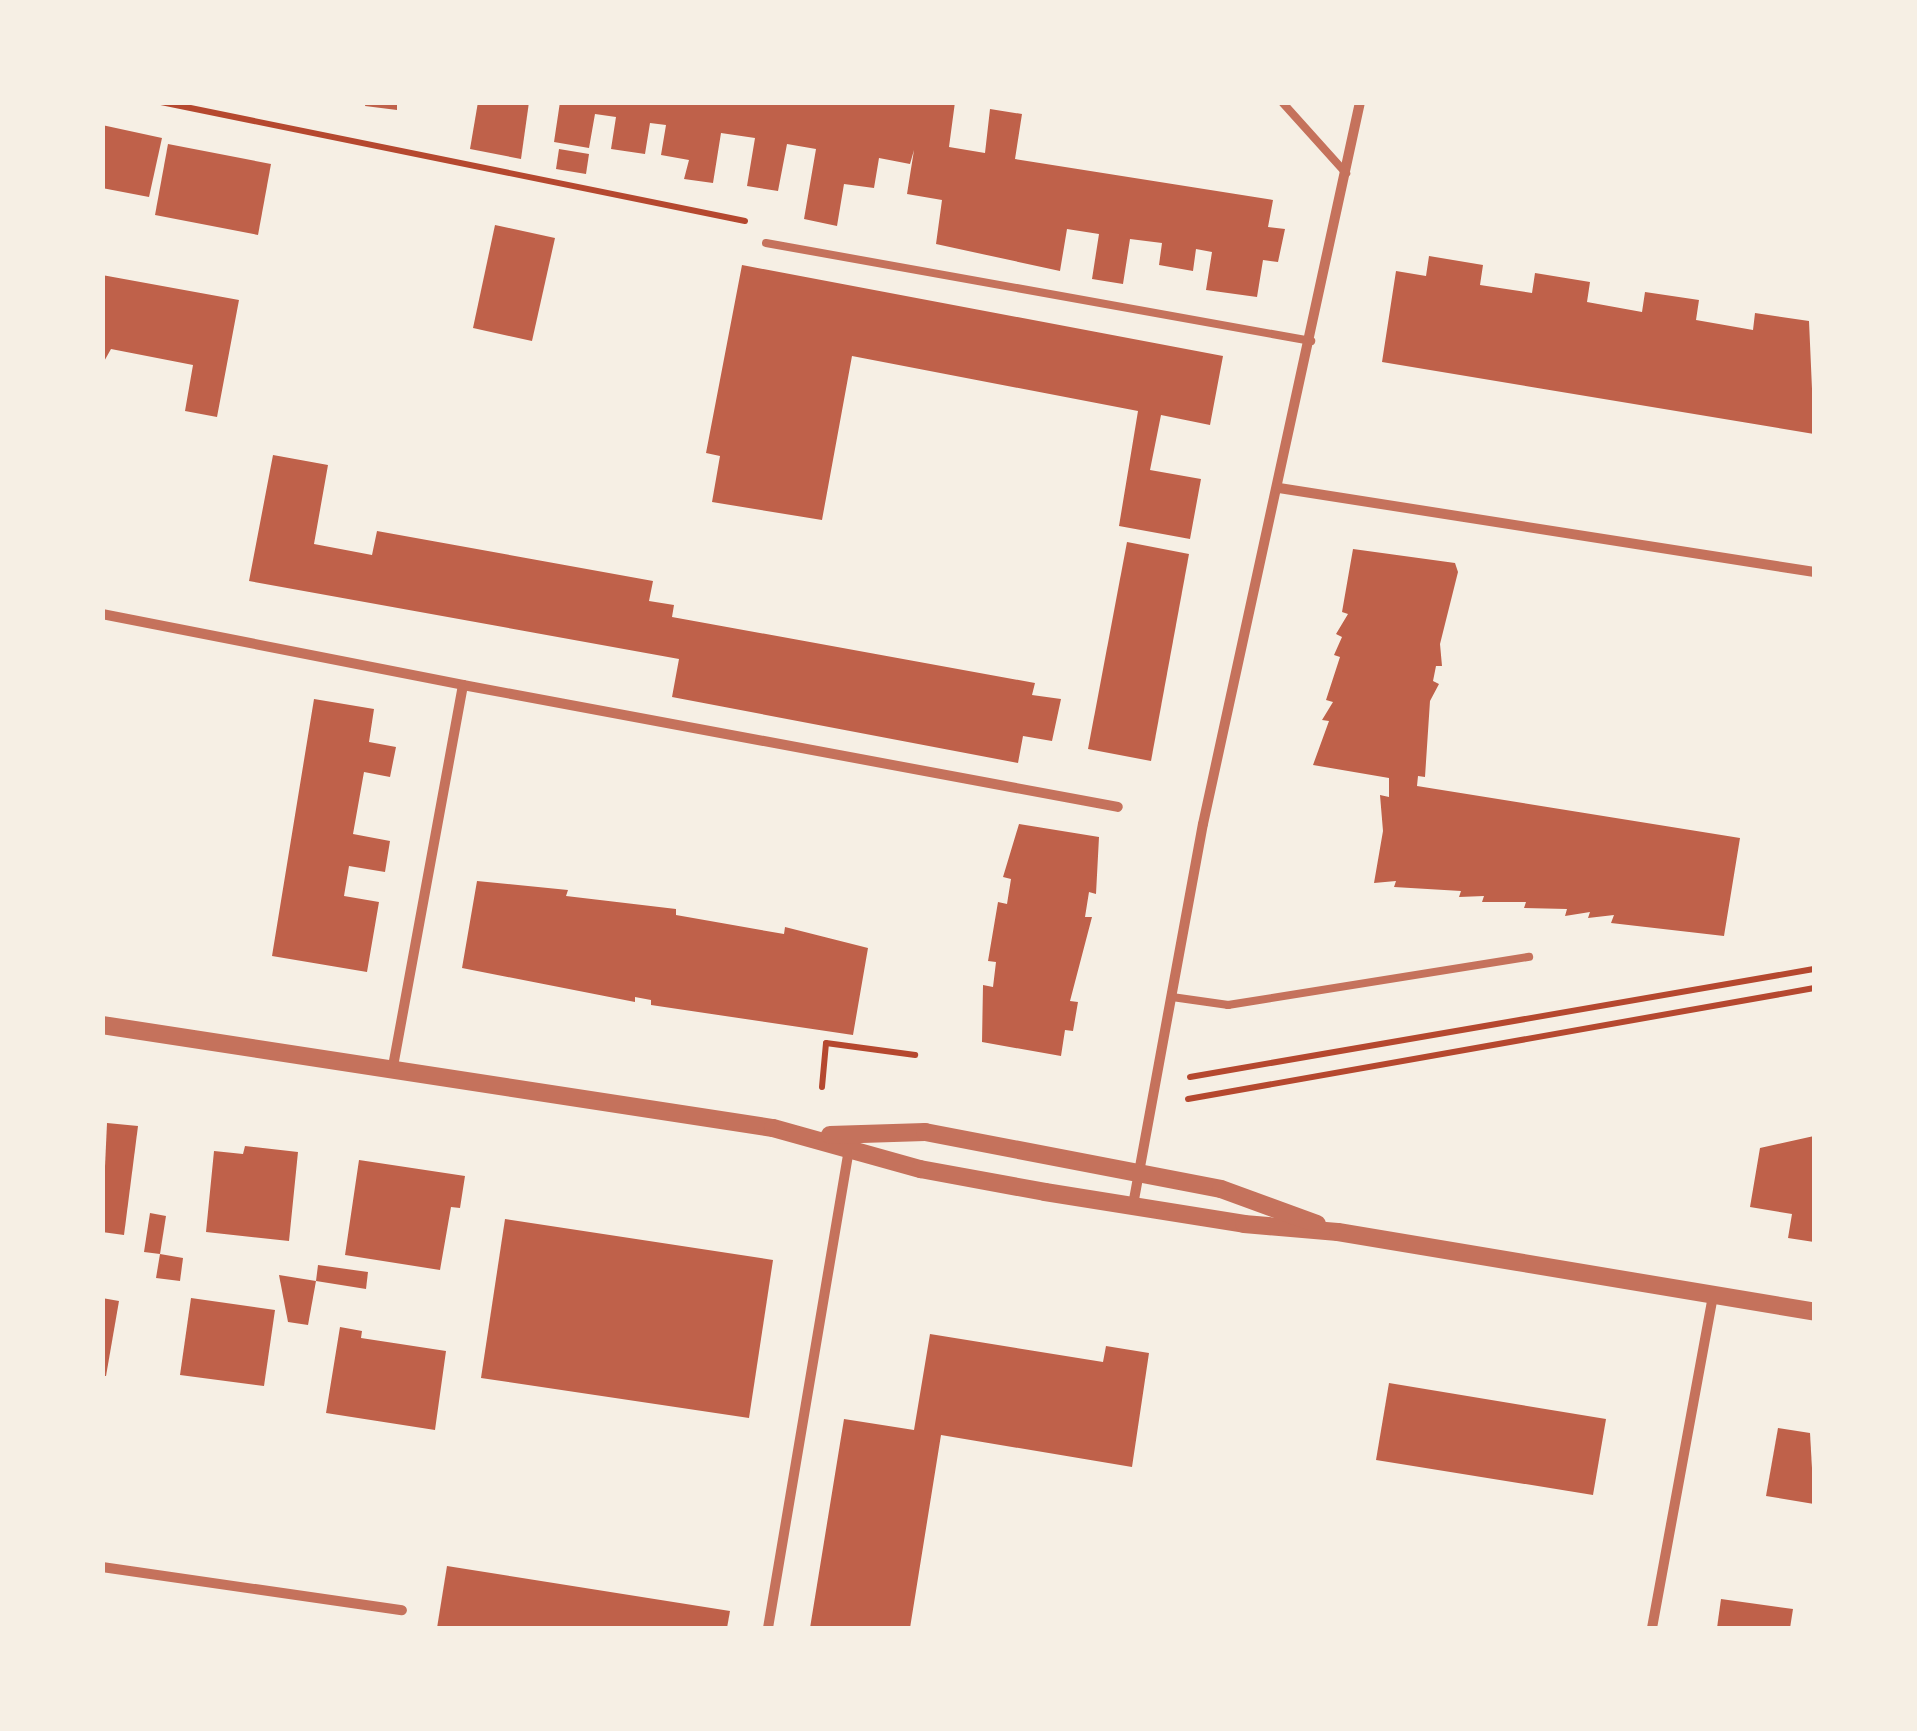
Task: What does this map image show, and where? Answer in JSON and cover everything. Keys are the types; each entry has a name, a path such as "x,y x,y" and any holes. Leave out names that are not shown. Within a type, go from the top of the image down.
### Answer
{"street":[{"path":"1133,1205 1203,824 1360,102"},
{"path":"1279,488 1814,572"},
{"path":"102,614 1118,807"},
{"path":"392,1073 463,684"},
{"path":"102,1026 814,1136 920,1170 1133,1205 1338,1232 1814,1312"},
{"path":"814,1136 924,1132 1140,1172 1248,1197 1338,1232"},
{"path":"768,1628 849,1148"},
{"path":"1652,1628 1713,1296"},
{"path":"102,1567 402,1610"}],"lane":[{"path":"1282,102 1347,173"},
{"path":"766,243 1311,341"},
{"path":"1172,997 1228,1005 1529,956"}],"path":[{"path":"160,102 761,224 766,243"},
{"path":"1155,1094 1187,1078 1814,968"},
{"path":"1188,1099 1814,988"},
{"path":"822,1087 826,1043 916,1055"}],"building":[{"path":"366,102 397,102 397,110 365,106"},
{"path":"478,102 529,102 521,159 470,149"},
{"path":"560,102 955,102 949,147 985,153 990,109 1022,114 1015,159 1273,200 1268,227 1285,229 1278,262 1263,260 1257,297 1206,290 1212,252 1196,249 1193,271 1159,265 1162,243 1130,239 1123,284 1092,279 1099,234 1067,229 1060,271 936,244 942,200 907,194 914,150 910,164 879,158 874,188 844,184 837,226 804,219 816,149 787,144 778,191 747,186 755,138 721,133 713,183 684,179 689,160 661,155 666,125 650,123 645,154 611,149 616,117 595,114 589,148 554,142"},
{"path":"102,125 162,138 149,197 102,188"},
{"path":"168,144 271,164 258,235 155,215"},
{"path":"559,149 589,154 586,174 556,169"},
{"path":"495,225 555,238 532,341 473,328"},
{"path":"1429,256 1483,265 1480,285 1532,293 1535,273 1590,282 1587,302 1642,312 1645,292 1699,300 1696,320 1753,330 1755,313 1809,321 1814,434 1382,362 1396,271 1426,276"},
{"path":"742,265 1223,356 1210,425 1161,415 1150,470 1201,479 1190,539 1119,526 1138,411 852,356 822,520 712,502 720,456 706,453"},
{"path":"102,275 239,300 217,417 185,411 193,365 111,349 102,365"},
{"path":"273,455 328,465 314,544 372,555 377,531 653,581 649,601 674,605 672,617 1035,683 1032,695 1061,699 1052,741 1023,736 1018,763 672,697 679,659 249,581"},
{"path":"1127,542 1189,554 1151,761 1088,749"},
{"path":"1353,549 1455,563 1458,572 1440,644 1442,666 1436,666 1433,681 1439,684 1430,701 1425,777 1418,776 1417,786 1740,838 1724,936 1611,923 1614,915 1588,918 1590,912 1565,916 1567,909 1524,908 1526,902 1482,902 1484,896 1459,897 1461,891 1394,887 1396,881 1374,883 1383,831 1380,795 1389,797 1389,778 1313,765 1329,721 1322,720 1333,702 1326,700 1340,657 1334,655 1342,637 1336,634 1348,614 1342,612"},
{"path":"314,699 374,709 369,742 396,747 390,777 364,772 353,834 390,841 385,872 349,866 344,896 379,902 367,972 272,956"},
{"path":"1019,824 1099,837 1096,894 1089,892 1085,917 1092,917 1070,1001 1078,1002 1073,1031 1065,1030 1061,1056 982,1042 983,985 993,987 996,962 988,961 998,902 1007,904 1011,879 1003,877"},
{"path":"477,881 568,890 566,896 676,909 676,915 784,934 785,927 868,948 853,1035 651,1005 651,1000 635,997 635,1002 462,968"},
{"path":"107,1123 138,1126 124,1235 102,1232"},
{"path":"1814,1136 1814,1242 1788,1238 1792,1214 1750,1207 1760,1148"},
{"path":"245,1146 298,1152 289,1241 206,1232 214,1151 243,1154"},
{"path":"359,1160 465,1176 460,1208 451,1207 440,1270 345,1255"},
{"path":"150,1213 166,1216 160,1254 144,1252"},
{"path":"505,1219 773,1260 749,1418 481,1378"},
{"path":"160,1254 183,1258 180,1281 156,1278"},
{"path":"318,1265 368,1272 366,1289 316,1281"},
{"path":"279,1275 316,1281 308,1325 288,1322"},
{"path":"102,1298 119,1301 106,1376 102,1376"},
{"path":"191,1298 275,1310 264,1386 180,1375"},
{"path":"340,1327 362,1331 361,1338 446,1351 435,1430 326,1413"},
{"path":"930,1334 1103,1362 1106,1346 1149,1353 1132,1467 941,1435 910,1628 810,1628 844,1419 914,1430"},
{"path":"1389,1383 1606,1419 1593,1495 1376,1460"},
{"path":"1778,1428 1810,1433 1814,1504 1766,1496"},
{"path":"447,1566 730,1611 727,1628 437,1628"},
{"path":"1721,1599 1793,1609 1790,1628 1717,1628"}]}
